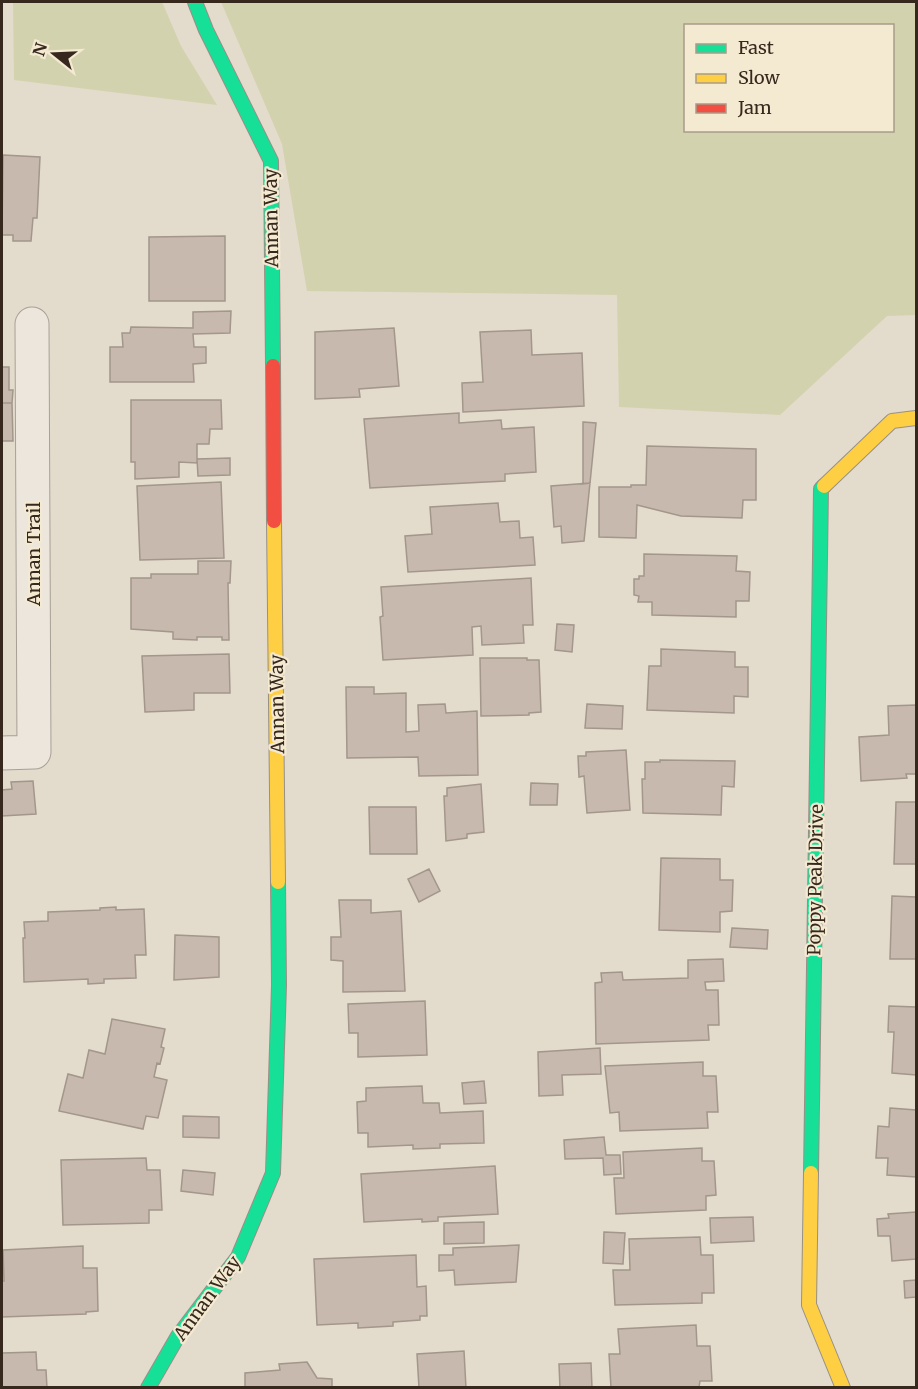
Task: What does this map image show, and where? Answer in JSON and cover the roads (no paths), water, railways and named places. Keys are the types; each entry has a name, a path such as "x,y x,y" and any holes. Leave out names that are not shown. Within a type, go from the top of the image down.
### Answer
{"street":[{"name":"Annan Way","path":"148,1388 178,1336 238,1257 273,1173 279,1008 271,161 206,30 195,2"},
{"name":"Annan Trail","path":"2,753 34,752 32,324"},
{"name":"Poppy Peak Drive","path":"843,1388 809,1305 821,489 892,421 916,418"}]}
